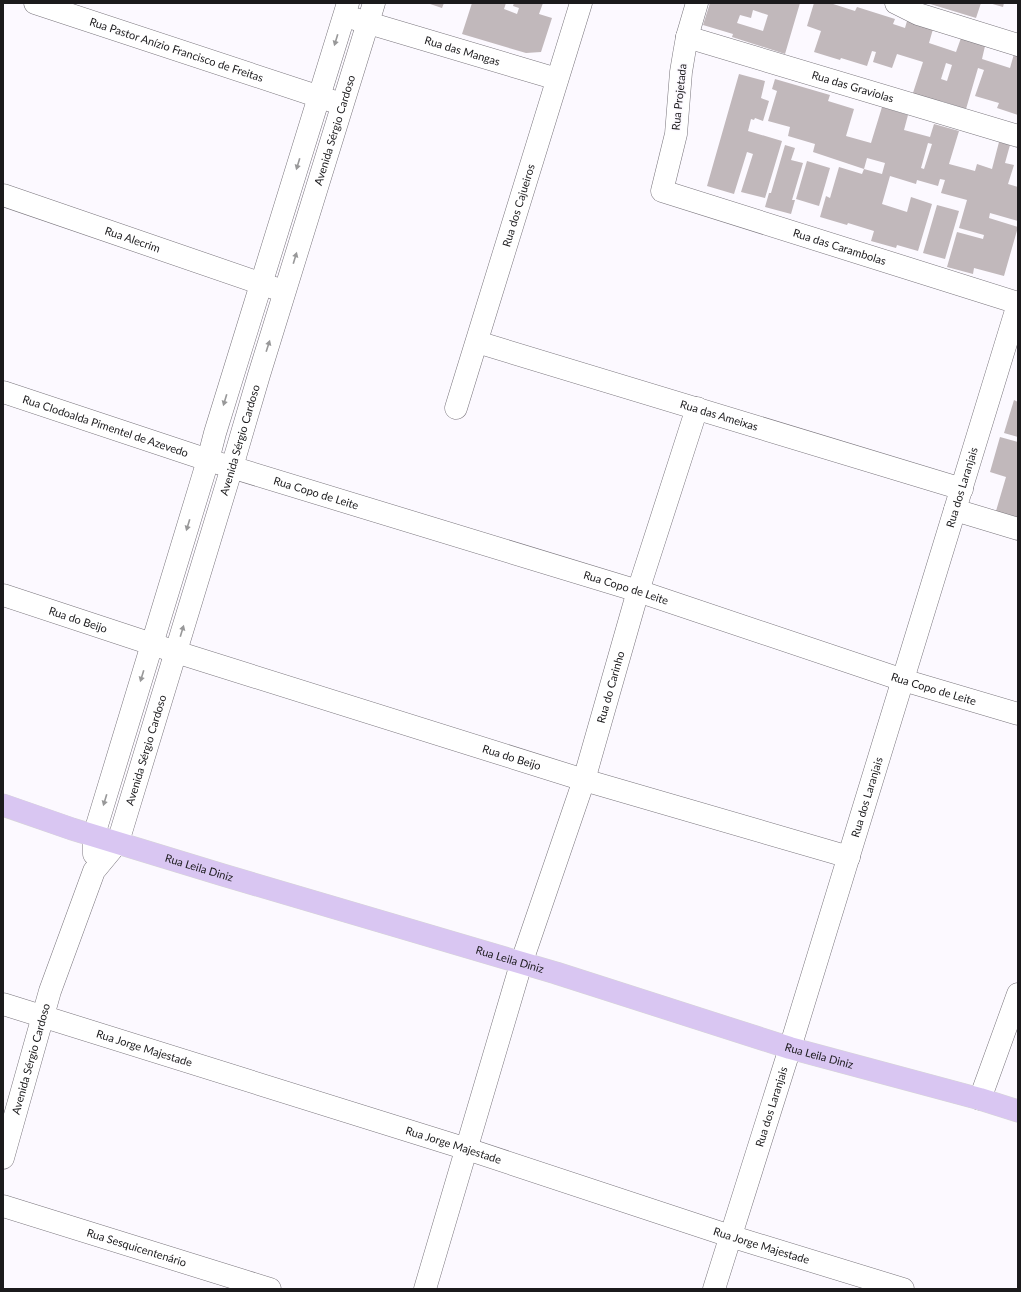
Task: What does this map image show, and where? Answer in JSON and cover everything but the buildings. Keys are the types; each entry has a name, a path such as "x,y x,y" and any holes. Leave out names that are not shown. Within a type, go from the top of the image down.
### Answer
{"main road":[{"name":"Rua Leila Diniz","path":"3,804 72,829 521,964 556,973 790,1048 980,1099 1018,1111"}],"street":[{"name":"Rua Pastor Anízio Francisco de Freitas","path":"34,3 343,104"},
{"name":"Rua dos Cajueiros","path":"456,408 581,3"},
{"name":"Rua Projetada","path":"662,191 676,134 681,72 687,37 697,3"},
{"path":"898,4 918,14 1018,44"},
{"name":"Avenida Sérgio Cardoso","path":"94,871 94,835 235,367 346,10"},
{"name":"Rua das Mangas","path":"346,10 371,13 557,80"},
{"name":"Avenida Sérgio Cardoso","path":"3,1158 50,991 94,871 118,842 259,375 371,13"},
{"name":"Rua das Graviolas","path":"687,37 1018,136"},
{"name":"Rua das Carambolas","path":"662,191 1018,304"},
{"name":"Rua Alecrim","path":"3,195 285,291"},
{"name":"Rua dos Laranjais","path":"714,1289 849,857 1018,304"},
{"name":"Rua das Ameixas","path":"477,342 962,489"},
{"path":"235,367 259,375"},
{"name":"Rua Clodoalda Pimentel de Azevedo","path":"3,392 232,467"},
{"name":"Rua do Carinho","path":"425,1289 521,964 584,780 638,591 698,408"},
{"name":"Rua Copo de Leite","path":"232,467 638,591 903,680 1018,714"},
{"path":"955,510 1018,529"},
{"name":"Rua do Beijo","path":"3,596 584,780 849,857"},
{"path":"980,1099 1018,994"},
{"name":"Rua Jorge Majestade","path":"3,1004 466,1149 730,1236 903,1289"},
{"name":"Rua Sesquicentenário","path":"3,1206 270,1289"}]}
